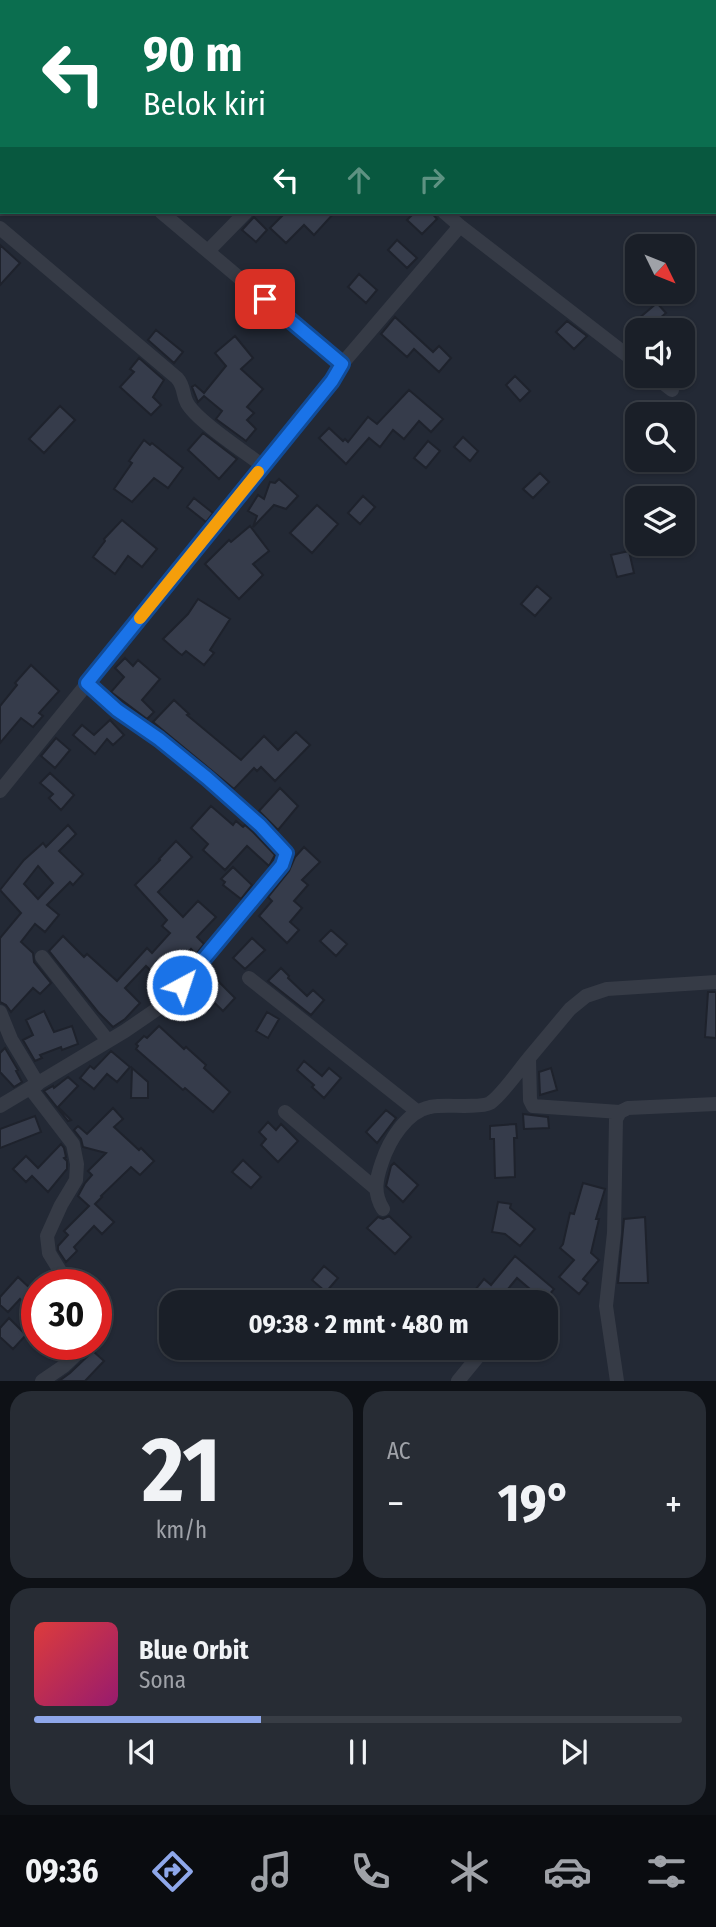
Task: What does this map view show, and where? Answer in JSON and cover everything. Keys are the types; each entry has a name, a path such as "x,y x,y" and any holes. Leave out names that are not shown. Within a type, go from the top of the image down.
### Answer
{"street":[{"path":"163,214 342,364"},
{"path":"208,251 244,214"},
{"path":"446,214 625,354"},
{"path":"0,791 332,381 342,364 460,226"},
{"path":"0,228 177,378 183,385 186,402 200,418 262,466"},
{"path":"0,1106 148,1016 171,997 282,865 286,853 260,825 207,778 159,739 117,710 87,683"},
{"path":"42,957 108,1041"},
{"path":"249,978 418,1112"},
{"path":"383,1209 378,1202 377,1178 388,1144 400,1128 418,1112 431,1107 487,1104 499,1094 580,1000 607,989 716,982"},
{"path":"0,1012 34,1086 73,1144 77,1164 76,1180 47,1236 49,1253 59,1269"},
{"path":"529,1058 530,1100 533,1106 620,1112 628,1108 716,1104"},
{"path":"285,1112 376,1188"},
{"path":"617,1381 606,1306 614,1233 616,1119 620,1112"},
{"path":"42,1381 71,1360"},
{"path":"458,1381 475,1360"}],"building":[{"path":"284,214 333,214 314,235 304,225 286,243 270,228"},
{"path":"413,214 433,214 437,219 422,234 407,220"},
{"path":"254,217 267,230 256,242 242,230"},
{"path":"397,240 417,258 407,268 388,250"},
{"path":"0,245 20,263 0,285"},
{"path":"359,274 377,290 366,303 348,287"},
{"path":"656,304 666,313 660,318 639,318"},
{"path":"395,317 433,352 439,346 451,358 439,372 414,349 407,357 381,334"},
{"path":"567,321 587,336 574,349 556,332"},
{"path":"156,330 183,352 174,363 148,340"},
{"path":"235,336 253,358 241,369 263,389 247,407 254,413 247,420 256,429 246,441 216,419 222,411 204,396 198,402 192,387 195,385 204,393 226,366 215,353"},
{"path":"139,358 164,380 153,397 161,405 151,415 120,387 134,372 130,369"},
{"path":"515,376 530,391 520,401 506,385"},
{"path":"409,390 443,419 431,432 419,421 404,439 393,430 380,447 369,438 346,464 319,438 329,428 343,441 345,439 348,442 368,417 377,424"},
{"path":"60,406 75,420 44,453 29,439"},
{"path":"203,433 237,459 219,479 188,450"},
{"path":"463,437 478,451 470,461 454,447"},
{"path":"144,440 150,445 152,443 183,468 168,488 154,478 132,502 114,489"},
{"path":"428,441 440,451 426,468 414,458"},
{"path":"540,473 549,482 533,498 523,489"},
{"path":"279,479 298,496 286,509 274,505 253,527 257,516 248,511 258,495 264,499 270,482 275,483"},
{"path":"363,496 375,507 360,524 348,513"},
{"path":"194,498 213,513 206,522 187,507"},
{"path":"317,505 338,524 312,553 290,533"},
{"path":"122,520 157,549 142,567 128,556 115,574 93,557 104,539"},
{"path":"250,526 269,551 253,564 263,575 239,599 205,564 229,540 231,542"},
{"path":"625,552 625,556 630,556 634,573 617,577 611,555"},
{"path":"537,586 551,598 535,616 521,604"},
{"path":"198,599 230,619 210,650 214,653 204,665 186,651 182,655 163,639 188,614"},
{"path":"125,658 133,666 138,660 160,679 142,700 154,712 147,719 111,692 124,677 115,668"},
{"path":"31,665 59,691 39,713 43,716 33,727 21,718 0,743 0,706"},
{"path":"174,700 189,714 187,715 241,760 264,736 278,750 296,732 310,745 275,781 261,767 257,771 254,768 234,789 153,722"},
{"path":"110,720 124,735 113,745 107,739 95,754 73,735 82,725 94,735"},
{"path":"56,738 70,750 55,768 41,756"},
{"path":"50,773 74,795 61,810 49,798 53,794 40,783"},
{"path":"280,788 298,806 278,830 259,811"},
{"path":"211,806 233,825 236,821 253,832 275,855 269,866 247,846 225,870 203,850 208,844 191,828"},
{"path":"68,825 76,834 59,851 83,874 73,885 70,882 47,905 59,915 45,932 35,924 21,942 33,953 34,962 51,983 40,994 33,988 11,1012 0,1002 0,938 21,913 0,890 24,860 43,843 46,847","holes":["38,866 53,883 38,899 24,884"]},
{"path":"176,841 192,857 158,892 183,917 198,901 216,917 197,937 204,944 196,954 191,949 161,980 146,966 125,988 140,1003 113,1027 49,951 63,936 84,957 87,954 117,981 147,948 152,953 170,933 162,926 167,920 135,885"},
{"path":"304,847 320,862 302,880 308,885 294,901 302,908 290,922 299,930 287,943 259,916 272,901 268,897"},
{"path":"233,867 252,885 241,899 223,885 225,882 221,879"},
{"path":"331,930 347,944 336,956 320,941"},
{"path":"252,938 265,950 245,969 233,958"},
{"path":"281,968 307,996 313,990 324,1000 311,1015 268,981"},
{"path":"207,970 235,998 223,1011 195,984"},
{"path":"708,992 716,992 716,1038 705,1037"},
{"path":"44,1011 54,1032 72,1026 78,1044 40,1055 42,1058 35,1061 23,1040 33,1035 26,1020"},
{"path":"267,1012 279,1019 268,1038 256,1031"},
{"path":"159,1026 206,1065 204,1068 230,1092 213,1112 136,1049 136,1044 144,1036 147,1038"},
{"path":"5,1048 22,1082 14,1087 0,1072 0,1053"},
{"path":"111,1051 130,1067 117,1082 107,1074 94,1089 80,1078 90,1066 94,1069"},
{"path":"304,1061 322,1076 329,1068 341,1078 324,1098 297,1070"},
{"path":"132,1068 148,1082 148,1098 131,1098"},
{"path":"551,1068 557,1090 540,1095 539,1072"},
{"path":"68,1077 78,1086 58,1107 71,1120 68,1121 44,1091 53,1086 54,1088"},
{"path":"113,1108 123,1119 114,1127 154,1161 140,1175 131,1167 101,1196 95,1204 114,1222 102,1234 94,1226 74,1247 77,1251 66,1262 58,1246 68,1235 64,1231 89,1206 78,1196 92,1175 88,1171 106,1153 83,1147 74,1130 78,1126 87,1134"},
{"path":"386,1110 396,1118 377,1143 366,1132"},
{"path":"523,1114 548,1117 549,1128 524,1129"},
{"path":"35,1116 41,1132 0,1148 0,1129"},
{"path":"268,1122 276,1130 281,1124 298,1141 278,1162 261,1145 266,1139 259,1132"},
{"path":"516,1124 515,1177 495,1178 494,1139 490,1139 490,1126"},
{"path":"61,1144 67,1169 48,1192 32,1176 26,1182 13,1169 26,1156 38,1168"},
{"path":"243,1160 261,1177 251,1188 232,1172"},
{"path":"394,1163 418,1185 403,1202 386,1186"},
{"path":"583,1183 605,1189 596,1219 599,1219 591,1253 599,1260 583,1279 588,1283 579,1294 559,1277 574,1260 560,1248 570,1213 574,1214"},
{"path":"498,1202 511,1204 510,1208 535,1229 520,1246 505,1234 492,1232"},
{"path":"389,1216 411,1237 395,1254 367,1228 378,1217 383,1219"},
{"path":"645,1217 648,1283 618,1283 624,1219"},
{"path":"515,1256 554,1289 531,1290 517,1278 507,1290 475,1290 484,1279 491,1285"},
{"path":"324,1266 338,1278 328,1290 324,1290 312,1280"},
{"path":"18,1277 21,1280 21,1300 8,1312 0,1305 0,1297"},
{"path":"9,1318 21,1330 21,1340 13,1349 0,1337 0,1328"},
{"path":"84,1360 104,1361 85,1381 59,1381"}],"slow traffic":[{"path":"140,618 258,472"}],"route":[{"path":"182,985 282,865 286,853 260,825 207,778 159,739 117,710 87,683 332,381 342,364 265,299"}]}
